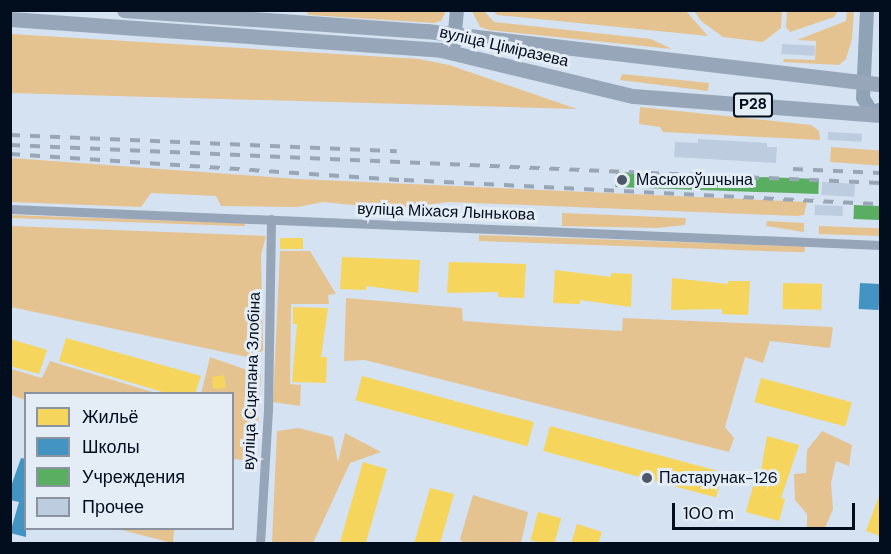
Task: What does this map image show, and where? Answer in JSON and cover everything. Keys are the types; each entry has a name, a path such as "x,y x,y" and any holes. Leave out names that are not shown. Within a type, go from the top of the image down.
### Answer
{"main road":[{"name":"вуліца Ціміразева","path":"124,10 455,34 880,84"},
{"path":"453,53 457,10"},
{"path":"867,10 863,98 878,112"},
{"name":"вуліца Ціміразева","path":"10,19 453,53 633,96 878,112"}],"street":[{"name":"вуліца Міхася Лынькова","path":"10,209 880,245"},
{"name":"вуліца Сцяпана Злобіна","path":"260,543 268,411 271,219"}],"shaded area":[{"path":"787,10 838,11 834,17 790,32 786,27"},
{"path":"305,11 446,11 441,21 434,23 309,15"},
{"path":"472,11 484,11 494,22 651,39 672,49 489,30 480,27"},
{"path":"493,11 686,11 708,36 497,15"},
{"path":"694,11 782,11 781,28 763,42 723,37 701,21"},
{"path":"847,11 854,11 852,39 846,59 839,65 783,62 784,59 815,60 816,41 797,40 846,21"},
{"path":"11,34 419,59 449,65 577,109 11,93"},
{"path":"622,74 709,83 708,91 620,80"},
{"path":"640,107 811,125 819,131 820,140 663,132 660,127 639,124"},
{"path":"831,147 880,150 879,165 830,162"},
{"path":"11,158 297,179 807,202 804,215 797,216 449,202 392,209 323,202 298,207 221,206 216,196 151,193 141,207 11,202"},
{"path":"562,213 686,218 685,225 657,228 562,226"},
{"path":"11,215 245,223 245,226 11,218"},
{"path":"767,221 804,223 804,232 766,226"},
{"path":"11,226 266,236 261,255 263,350 252,358 11,307"},
{"path":"819,226 880,228 880,236 819,234"},
{"path":"479,235 805,246 805,252 479,241"},
{"path":"280,251 310,251 336,294 328,295 329,304 291,304 290,384 301,385 300,406 273,402"},
{"path":"346,298 462,308 463,321 532,326 622,331 623,318 833,327 830,348 770,341 763,363 745,357 725,427 734,438 729,452 365,360 344,361"},
{"path":"210,357 261,375 256,461 234,459 234,392 201,392"},
{"path":"50,361 153,392 24,392 24,400 11,395 11,369 42,378"},
{"path":"299,428 333,437 338,462 345,433 381,452 350,463 313,543 272,543 277,431"},
{"path":"822,431 852,445 849,466 836,461 831,483 833,509 825,528 807,530 807,514 795,500 794,474 806,473 807,450"},
{"path":"473,495 528,512 521,543 463,543 460,539"},
{"path":"122,530 174,530 172,543"}],"building: Жильё":[{"path":"280,238 303,238 303,249 280,249"},
{"path":"342,257 420,260 418,293 367,286 366,290 340,289"},
{"path":"449,262 526,264 524,298 498,297 498,292 447,293"},
{"path":"555,270 611,277 611,273 632,274 631,307 580,300 580,304 553,303"},
{"path":"672,278 728,284 728,281 750,281 748,315 722,314 722,309 671,310"},
{"path":"783,283 822,284 822,310 783,309"},
{"path":"293,307 328,308 321,357 327,357 326,383 292,382 297,324 293,324"},
{"path":"66,338 201,376 196,392 162,392 59,361"},
{"path":"10,339 47,350 39,374 10,366"},
{"path":"224,375 226,388 213,389 212,377"},
{"path":"362,376 534,422 527,446 356,400"},
{"path":"761,378 852,402 845,426 755,402"},
{"path":"550,426 723,472 716,497 543,451"},
{"path":"767,436 799,445 781,498 785,499 779,521 746,512 753,486 758,487"},
{"path":"363,462 387,469 365,544 340,544"},
{"path":"430,488 454,494 440,544 414,544"},
{"path":"880,493 880,536 866,531"},
{"path":"538,512 561,518 554,544 530,540"},
{"path":"577,524 602,532 598,544 571,544"}],"building: Школы":[{"path":"860,283 880,284 879,310 859,309"},
{"path":"21,458 24,459 24,530 26,530 26,537 10,533 19,502 10,500 10,489"}],"building: Учреждения":[{"path":"616,172 819,179 818,194 615,187"},
{"path":"854,205 880,206 879,220 854,219"}],"building: Прочее":[{"path":"782,44 815,46 814,56 781,54"},
{"path":"828,132 862,134 862,142 828,140"},
{"path":"698,139 767,143 767,147 777,147 776,163 674,157 675,142 698,143"},
{"path":"822,182 855,184 854,197 821,195"},
{"path":"815,205 843,206 843,216 815,215"}],"railway":[{"path":"10,135 397,151"},
{"path":"10,145 880,183"},
{"path":"10,154 404,180 880,204"},
{"path":"793,169 880,173"}],"place":[{"name":"Масюкоўшчына","path":"622,180"},
{"name":"Пастарунак-126","path":"647,478"}]}
